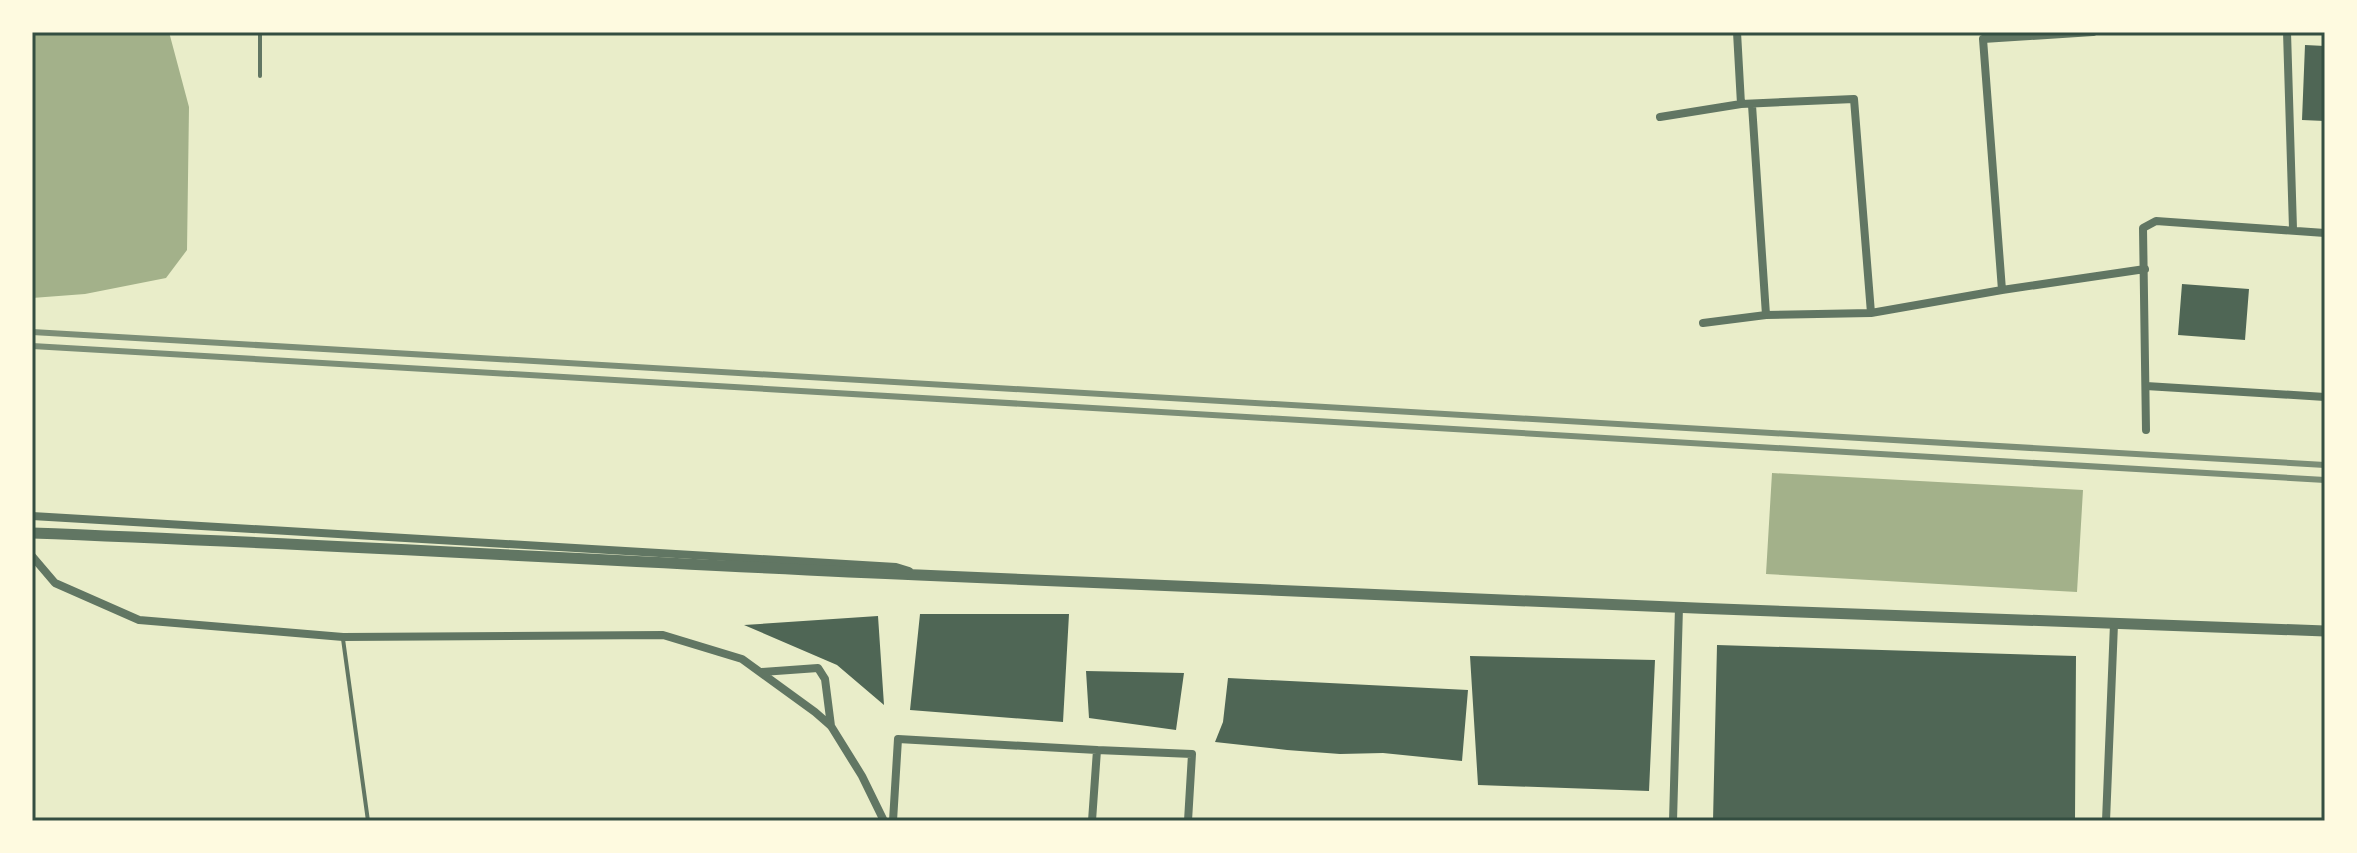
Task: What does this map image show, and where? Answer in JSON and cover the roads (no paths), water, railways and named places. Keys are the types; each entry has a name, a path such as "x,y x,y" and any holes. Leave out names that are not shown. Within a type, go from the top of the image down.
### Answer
{"street":[{"path":"1737,32 1741,104"},
{"path":"2002,290 1983,39 2093,32"},
{"path":"2287,32 2293,229"},
{"path":"1660,117 1741,104 1854,99 1871,313"},
{"path":"1752,105 1766,315"},
{"path":"2146,430 2143,228 2156,221 2325,233"},
{"path":"1703,323 1766,315 1871,313 2145,269"},
{"path":"2146,386 2325,397"},
{"path":"32,516 896,567 926,576"},
{"path":"32,533 299,543 926,576 2325,631"},
{"path":"32,556 55,583 139,620 343,637 663,635 742,659 831,726 862,776 884,821"},
{"path":"1673,821 1679,607"},
{"path":"2106,821 2114,624"},
{"path":"762,672 818,668 825,679 831,726"},
{"path":"893,821 898,739 1192,754 1188,821"},
{"path":"1092,821 1097,750"}],"lane":[{"path":"260,32 260,76"},
{"path":"343,637 368,821"}],"railway":[{"path":"32,332 2325,465"},
{"path":"32,346 2325,480"}]}
